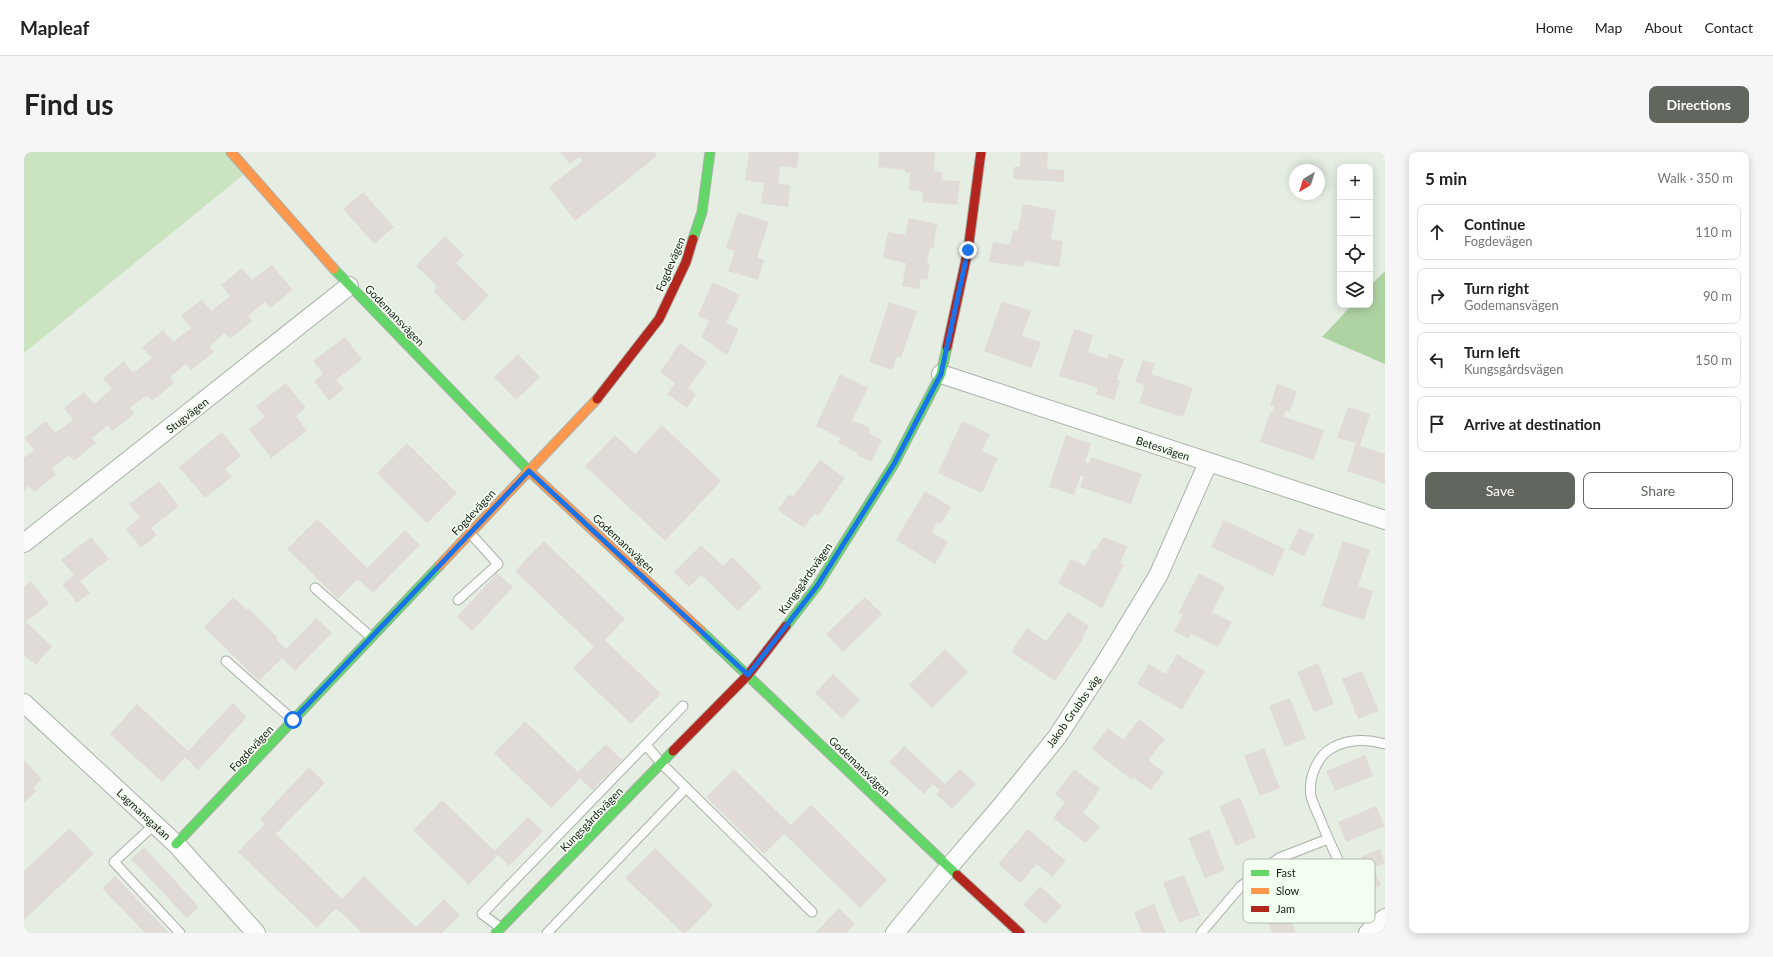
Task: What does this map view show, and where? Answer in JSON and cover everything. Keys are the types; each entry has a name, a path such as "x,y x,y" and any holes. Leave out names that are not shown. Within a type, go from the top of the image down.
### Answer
{"street":[{"name":"Godemansvägen","path":"230,152 350,286 529,471 748,675 949,868 1020,933"},
{"name":"Fogdevägen","path":"176,844 595,401 659,319 686,262 702,212 710,152"},
{"name":"Kungsgårdsvägen","path":"501,931 748,675 817,586 894,464 941,374 968,250 981,152"},
{"name":"Stugvägen","path":"24,543 350,286"},
{"name":"Betesvägen","path":"941,374 1385,520"},
{"name":"Jakob Grubbs väg","path":"895,933 1057,737 1108,660 1158,576 1208,462"},
{"name":"Lagmansgatan","path":"24,703 176,844 256,933"}],"lane":[{"path":"458,600 498,564 470,533"},
{"path":"315,588 371,637"},
{"path":"226,661 293,720"},
{"path":"501,931 482,914 683,706"},
{"path":"1339,859 1328,839 1311,796 1311,778 1317,764 1326,751 1338,744 1355,740 1374,741 1385,744"},
{"path":"646,745 662,764 812,912"},
{"path":"547,933 686,788"},
{"path":"155,824 114,862 180,933"},
{"path":"1278,859 1328,839"},
{"path":"1201,933 1243,885"}],"green space":[{"path":"27,152 231,152 248,171 24,353 24,154"},
{"path":"1385,271 1385,364 1322,337 1349,308 1373,308 1373,283"}],"building":[{"path":"560,152 654,152 657,156 575,221 549,187 582,161 579,157 570,164"},
{"path":"749,152 799,152 797,168 780,166 778,184 790,185 788,207 761,203 764,183 745,180"},
{"path":"879,152 935,152 934,172 942,172 942,180 960,181 957,205 922,202 923,192 909,190 910,173 905,172 905,170 878,167"},
{"path":"1021,152 1048,152 1047,169 1064,170 1064,182 1013,179 1014,167 1020,167"},
{"path":"363,192 394,227 374,244 343,209"},
{"path":"1023,204 1056,210 1051,239 1063,241 1059,267 1025,261 1024,267 989,262 993,242 1010,245 1013,230 1018,231"},
{"path":"738,212 769,222 757,258 764,260 758,280 728,271 735,251 726,248"},
{"path":"909,218 937,224 933,249 930,248 927,263 930,264 927,280 921,279 919,289 902,286 906,263 883,258 888,232 905,235"},
{"path":"445,236 464,255 456,263 489,295 464,322 433,291 437,286 416,266"},
{"path":"272,265 293,290 270,308 265,302 248,316 252,321 230,339 225,333 209,346 214,352 191,370 186,364 170,377 174,383 152,401 147,395 130,408 135,414 112,431 108,425 92,438 96,443 74,461 69,455 52,469 56,475 34,492 29,486 24,491 24,458 34,450 25,438 46,421 55,433 73,420 64,408 84,392 94,404 112,389 103,378 124,361 133,373 152,358 142,347 163,330 173,342 191,328 181,316 202,299 211,311 230,296 221,285 242,268 252,280"},
{"path":"713,282 740,295 726,323 739,329 727,355 701,337 709,321 698,315"},
{"path":"1002,301 1031,311 1022,336 1041,342 1031,368 984,351"},
{"path":"889,302 917,311 901,358 897,356 892,370 869,362"},
{"path":"1074,329 1093,335 1088,352 1107,359 1109,354 1124,359 1117,380 1120,381 1114,400 1096,394 1098,388 1059,376"},
{"path":"345,337 362,360 336,380 344,389 329,401 314,381 323,374 313,361"},
{"path":"680,343 707,362 688,388 696,394 687,408 667,394 675,383 660,372"},
{"path":"518,354 540,377 516,400 494,377"},
{"path":"1143,360 1155,364 1151,374 1193,388 1183,417 1139,403 1145,385 1135,382"},
{"path":"840,374 868,388 852,420 870,428 868,433 882,440 871,462 857,455 858,453 838,443 841,438 816,426"},
{"path":"286,383 306,408 296,416 307,431 271,458 249,429 265,417 256,406"},
{"path":"1277,384 1297,391 1290,412 1286,410 1284,417 1324,430 1314,460 1260,442 1270,412 1272,413 1274,407 1270,405"},
{"path":"1348,407 1370,414 1360,446 1385,454 1385,484 1347,471 1356,443 1337,438"},
{"path":"962,421 990,434 982,451 998,458 982,493 938,473"},
{"path":"662,425 721,481 665,541 585,466 615,435 635,454"},
{"path":"222,432 241,456 225,469 232,477 205,498 179,467"},
{"path":"1066,435 1091,444 1085,462 1089,463 1091,457 1142,474 1131,504 1080,487 1084,476 1081,475 1074,495 1049,487"},
{"path":"407,443 457,493 427,523 377,473"},
{"path":"820,460 845,478 818,516 814,514 804,528 778,510 789,494 793,497"},
{"path":"159,481 179,506 151,528 157,535 141,548 126,529 140,518 129,504"},
{"path":"925,491 951,507 941,524 937,522 931,532 948,542 935,564 896,540"},
{"path":"317,519 367,568 405,530 420,545 373,593 358,579 338,599 287,549"},
{"path":"1224,520 1285,549 1273,576 1211,547"},
{"path":"1299,528 1314,535 1304,556 1289,549"},
{"path":"91,537 109,559 80,581 90,593 77,603 62,584 74,575 61,560"},
{"path":"1103,537 1128,546 1120,562 1124,565 1102,608 1058,583 1071,559 1085,566 1094,548 1096,550"},
{"path":"544,541 625,619 605,640 661,694 631,724 573,668 594,647 515,571"},
{"path":"1343,541 1370,550 1358,586 1373,591 1364,620 1321,606"},
{"path":"701,545 723,566 732,557 762,587 738,611 701,575 689,587 674,572"},
{"path":"497,573 513,587 472,631 457,617"},
{"path":"1199,573 1225,587 1212,612 1232,622 1218,647 1191,634 1189,639 1174,631 1183,615 1178,613"},
{"path":"31,581 49,604 26,622 52,646 36,665 24,655 24,587"},
{"path":"233,597 247,610 248,608 277,637 276,639 286,649 316,618 332,633 295,671 282,658 259,681 204,627"},
{"path":"865,597 882,614 843,652 826,634"},
{"path":"1068,612 1089,626 1082,638 1083,639 1055,681 1011,652 1027,628 1046,641"},
{"path":"945,649 968,672 932,708 909,685"},
{"path":"1177,654 1205,671 1182,710 1137,684 1149,664 1166,674"},
{"path":"1318,663 1334,704 1314,712 1297,672"},
{"path":"1362,671 1379,711 1358,719 1342,679"},
{"path":"833,674 860,700 842,719 815,693"},
{"path":"1290,698 1306,738 1285,747 1269,706"},
{"path":"233,703 247,717 198,770 185,757 162,782 110,734 137,704 188,751"},
{"path":"1139,719 1165,739 1148,760 1164,773 1151,790 1134,778 1132,780 1092,749 1108,728 1123,740"},
{"path":"525,721 578,772 606,744 622,760 592,790 580,778 551,808 494,753"},
{"path":"904,746 945,784 960,769 976,784 952,809 936,794 940,790 933,784 924,794 889,762"},
{"path":"1264,748 1280,788 1260,796 1244,756"},
{"path":"1365,755 1373,776 1335,791 1326,771"},
{"path":"24,760 42,779 33,788 36,791 24,803"},
{"path":"309,767 325,783 276,834 342,899 364,876 416,927 444,899 460,915 442,933 362,933 336,908 317,928 238,852 265,824 260,819"},
{"path":"734,769 791,825 811,805 887,880 860,908 784,834 764,854 706,797"},
{"path":"1074,769 1100,789 1083,813 1100,826 1086,843 1053,818 1065,802 1055,794"},
{"path":"1240,797 1256,837 1236,846 1219,806"},
{"path":"442,800 495,851 528,817 543,831 509,866 498,855 469,885 413,830"},
{"path":"1376,806 1385,826 1346,842 1338,822"},
{"path":"70,828 94,854 24,920 24,871"},
{"path":"1028,829 1066,861 1052,877 1037,864 1020,883 998,864"},
{"path":"1209,830 1225,870 1205,878 1188,838"},
{"path":"144,847 199,907 187,918 131,859"},
{"path":"655,848 713,905 686,933 683,933 625,878"},
{"path":"1380,849 1385,863 1375,868 1375,859 1362,859 1361,857"},
{"path":"1375,870 1381,885 1375,888"},
{"path":"1184,875 1200,915 1179,923 1163,883"},
{"path":"115,876 169,933 145,933 102,888"},
{"path":"1040,886 1062,906 1045,924 1023,905"},
{"path":"1154,904 1166,933 1142,933 1134,912"},
{"path":"839,908 855,924 846,933 815,933"},
{"path":"1268,923 1292,923 1296,933 1272,933"}],"traffic: fast":[{"path":"693,239 702,212 710,152"},
{"path":"334,269 528,470"},
{"path":"786,626 817,586 894,464 941,374 947,347"},
{"path":"176,844 439,566"},
{"path":"701,631 957,875"},
{"path":"496,933 673,751"}],"traffic: slow":[{"path":"231,152 334,269"},
{"path":"439,566 597,399"},
{"path":"528,470 701,631"}],"traffic: jam":[{"path":"947,347 968,250 981,152"},
{"path":"597,399 659,319 686,262 693,239"},
{"path":"673,751 748,675 786,626"},
{"path":"957,875 1020,933"}],"route":[{"path":"293,720 529,471 748,675 817,586 894,464 941,374 968,250"}]}
